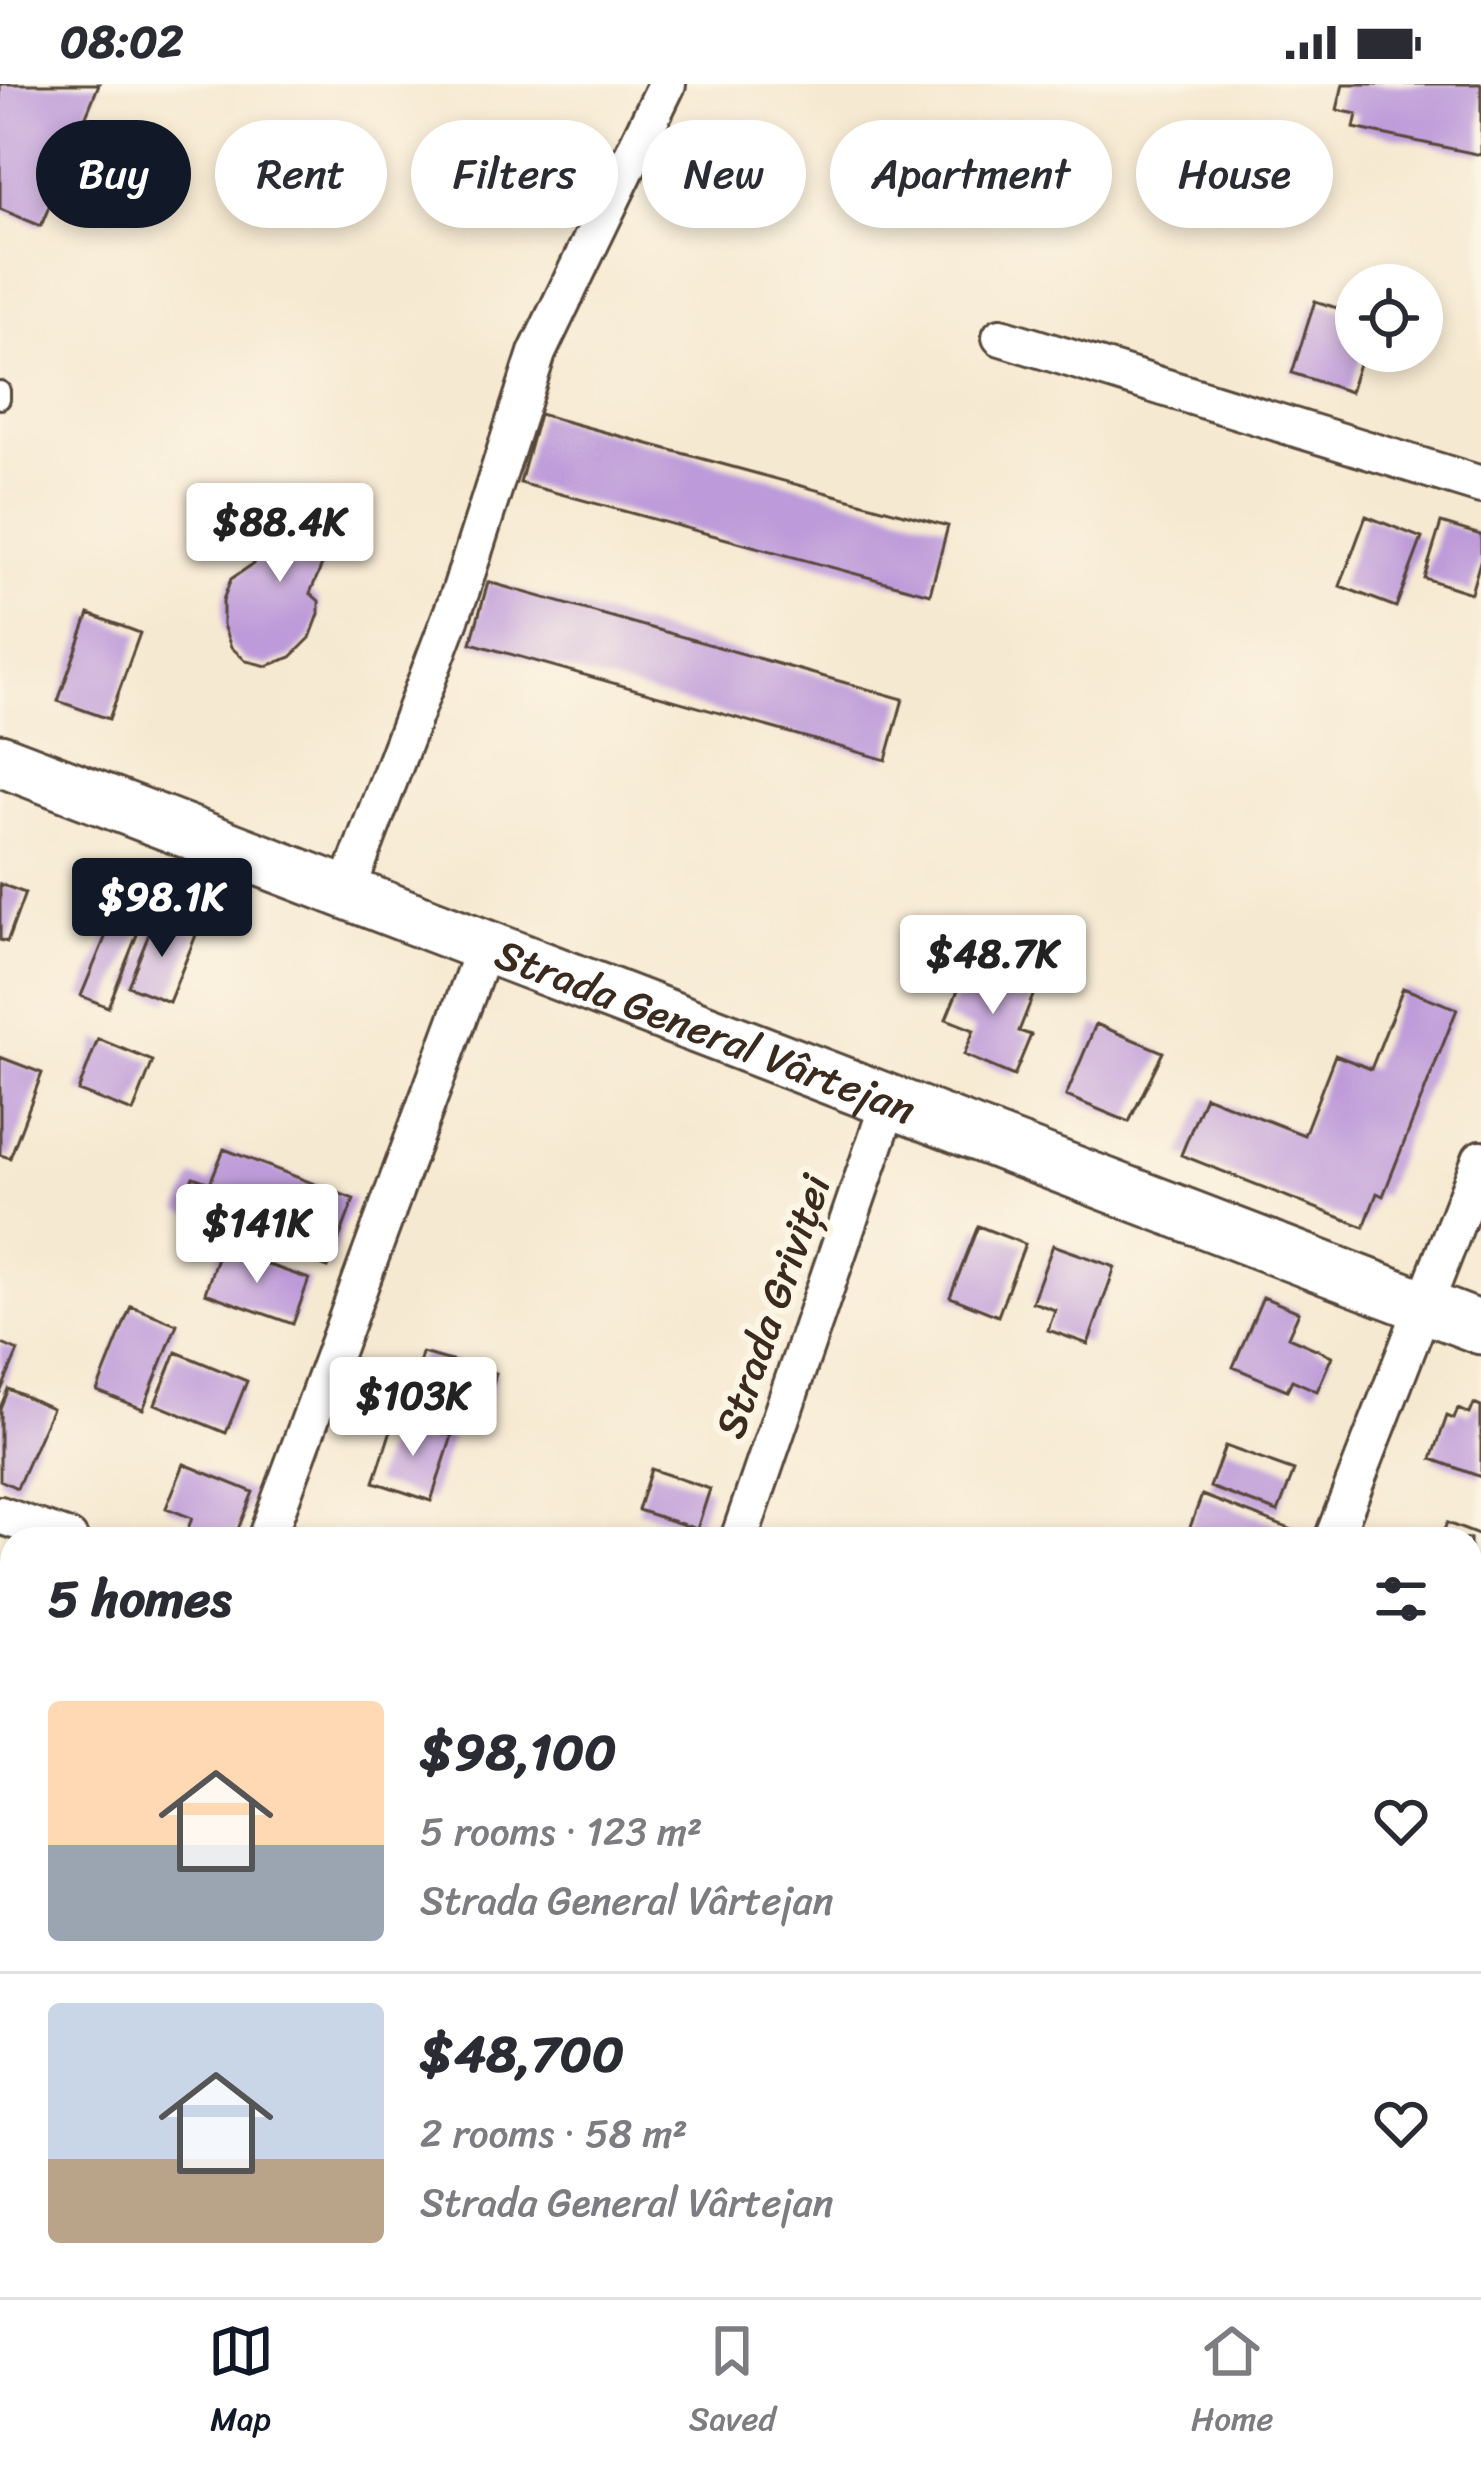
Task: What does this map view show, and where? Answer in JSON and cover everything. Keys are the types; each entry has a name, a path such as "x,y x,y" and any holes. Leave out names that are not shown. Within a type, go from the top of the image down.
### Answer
{"street":[{"path":"347,890 461,590 537,352 667,84"},
{"path":"1001,337 1481,485"},
{"name":"Strada General Vârtejan","path":"0,760 1481,1328"},
{"path":"270,1527 485,945"},
{"name":"Strada Griviței","path":"743,1527 889,1103"},
{"path":"1338,1527 1481,1159"},
{"path":"0,1515 34,1527"}],"building":[{"path":"0,84 99,84 84,120 36,120 36,224 0,209"},
{"path":"1343,84 1481,84 1481,155 1354,128 1357,114 1337,110"},
{"path":"1315,301 1335,307 1335,372 1356,372 1350,392 1292,373"},
{"path":"539,414 948,526 930,594 520,483"},
{"path":"282,492 342,518 310,593 319,601 319,614 310,638 291,657 267,666 246,661 231,647 223,625 223,600 231,579 253,564"},
{"path":"1366,516 1422,538 1396,607 1340,586"},
{"path":"1441,523 1481,535 1481,558 1471,593 1424,578"},
{"path":"488,582 903,699 886,760 471,643"},
{"path":"89,614 140,633 109,719 58,701"},
{"path":"0,884 25,893 7,942 0,940"},
{"path":"114,916 140,927 108,1007 81,996"},
{"path":"155,919 196,935 169,1002 128,986"},
{"path":"970,961 1036,988 1019,1031 1031,1035 1014,1076 964,1055 974,1030 946,1019"},
{"path":"1403,988 1457,1009 1383,1196 1377,1193 1364,1227 1181,1155 1205,1096 1304,1135 1335,1055 1371,1069"},
{"path":"1096,1024 1163,1052 1129,1122 1066,1096"},
{"path":"98,1039 153,1061 133,1112 78,1091"},
{"path":"0,1057 42,1073 10,1158 0,1155"},
{"path":"224,1149 354,1199 328,1268 179,1211 193,1177 210,1183"},
{"path":"978,1226 1025,1244 998,1316 950,1297"},
{"path":"1053,1245 1115,1267 1088,1344 1048,1330 1055,1310 1032,1302"},
{"path":"220,1248 309,1279 293,1324 205,1293"},
{"path":"1263,1297 1299,1312 1288,1337 1332,1356 1317,1391 1292,1380 1287,1390 1233,1367"},
{"path":"131,1306 177,1324 143,1409 97,1391"},
{"path":"0,1343 18,1351 0,1393"},
{"path":"176,1352 247,1381 226,1433 155,1404"},
{"path":"422,1353 496,1373 483,1422 409,1402"},
{"path":"8,1389 52,1408 17,1488 0,1480 0,1408"},
{"path":"1474,1404 1481,1407 1481,1477 1432,1459 1447,1416 1454,1419 1458,1409 1470,1414"},
{"path":"395,1418 452,1436 431,1501 374,1482"},
{"path":"1225,1446 1294,1471 1278,1512 1210,1487"},
{"path":"184,1464 253,1492 239,1527 189,1527 192,1518 166,1508"},
{"path":"651,1469 710,1489 698,1527 638,1510"},
{"path":"1202,1495 1285,1527 1190,1527"}]}
